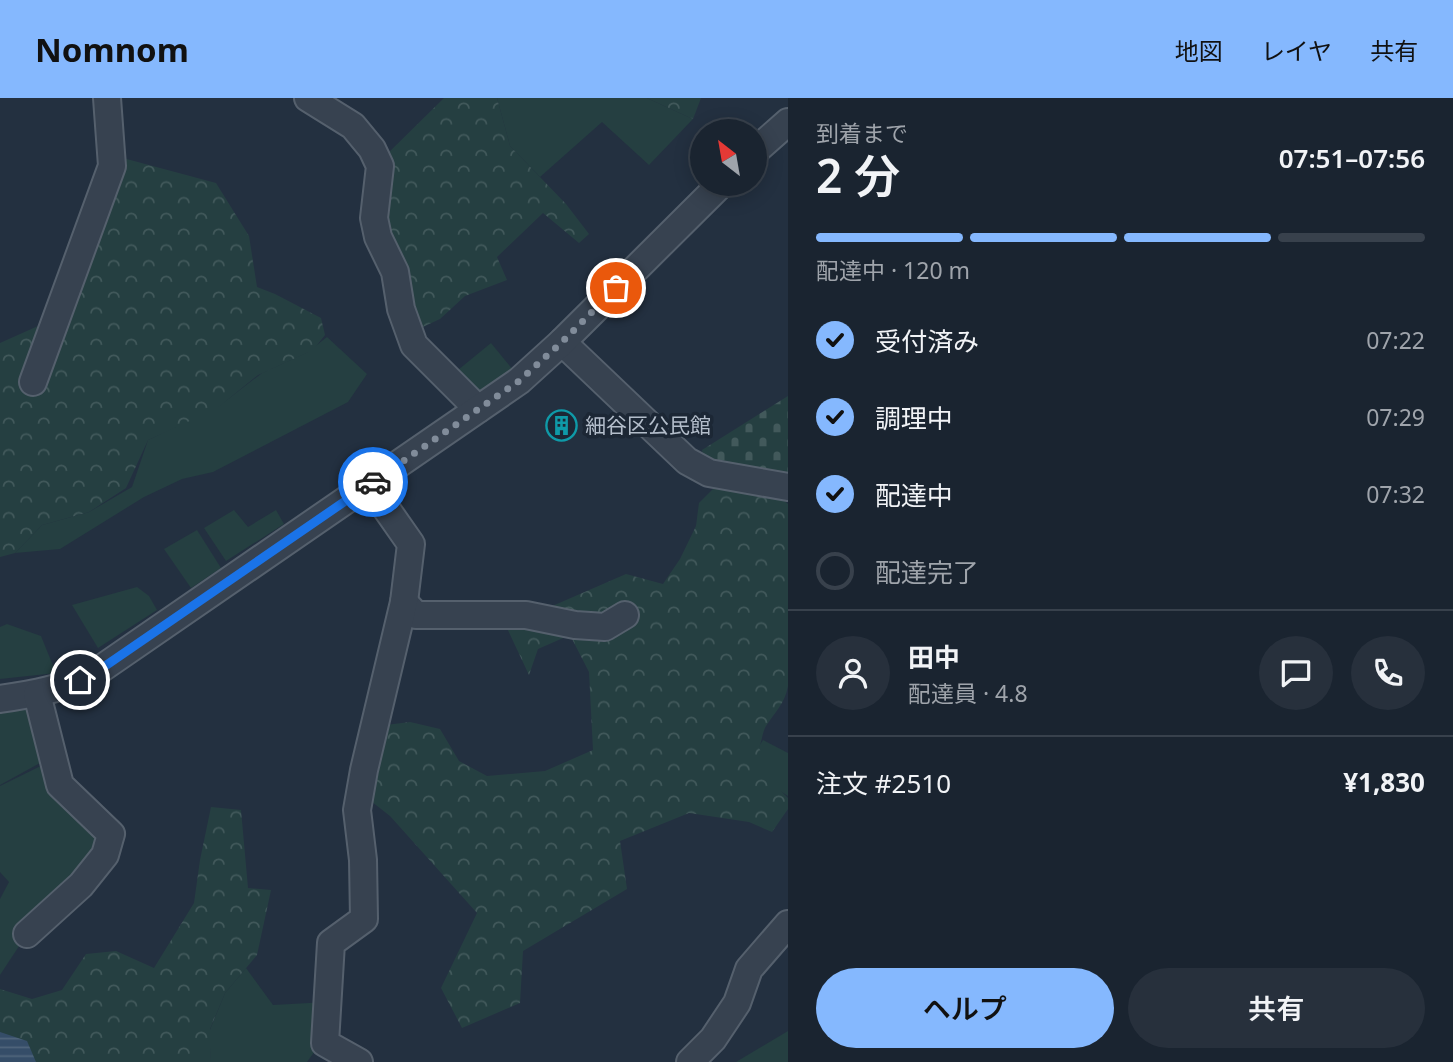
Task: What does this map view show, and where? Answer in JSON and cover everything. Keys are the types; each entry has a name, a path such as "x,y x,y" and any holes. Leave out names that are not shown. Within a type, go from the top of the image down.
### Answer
{"street":[{"path":"33,382 112,166 107,98"},
{"path":"308,98 353,126 372,149 380,166 374,218 378,237 396,272 401,309 414,345 478,409"},
{"path":"767,141 788,122"},
{"path":"0,699 37,694 92,675 519,381 710,196"},
{"path":"562,342 687,461 709,473 788,487"},
{"path":"359,1062 325,1043 331,943 364,919 363,860 357,810 404,602 411,544 369,485"},
{"path":"404,602 416,615 526,615 575,625 605,627 625,615"},
{"path":"27,934 81,885 105,855 111,834 60,785 37,694"},
{"path":"690,1062 713,1039 737,1003 749,969 788,924"}],"green space":[{"path":"444,98 497,98 510,146 566,204 589,234 579,243 543,213 497,257 507,280 465,296 440,319 412,332 391,262 378,163"},
{"path":"497,98 647,98 693,119 690,119 649,165 602,122 540,177 510,146"},
{"path":"647,98 701,98 693,119"},
{"path":"119,157 216,183 249,236 257,287 321,318 325,335 313,350 258,375 216,409 148,440 126,488 89,512 42,525 15,553 0,557 0,343 56,318"},
{"path":"327,337 367,374 348,402 213,472 182,479 144,497 60,549 15,553 42,525 89,512 132,487 148,440 219,406 262,373 308,352"},
{"path":"491,343 513,370 481,397 458,370"},
{"path":"788,396 788,477 704,462 702,450"},
{"path":"717,485 775,493 788,504 788,686 782,702 765,729 759,748 781,791 788,798 788,809 772,832 749,822 689,813 620,841 627,889 523,951 520,1003 462,1028 441,988 477,913 390,816 362,794 378,726 410,722 440,729 459,761 487,776 545,771 593,750 589,672 570,635 538,649 529,675 506,626 626,574 663,584 680,559 696,526 699,503"},
{"path":"234,510 248,527 276,510 284,524 226,561 204,528"},
{"path":"197,530 221,568 191,588 164,549"},
{"path":"137,587 149,596 157,610 98,648 72,605"},
{"path":"7,624 41,636 56,673 0,679 0,627"},
{"path":"32,706 40,763 0,785 0,711"},
{"path":"763,740 788,753 788,796 777,789 758,748"},
{"path":"53,760 111,834 27,934 0,975 0,899 9,882 0,872 0,786"},
{"path":"211,807 241,810 248,888 271,890 257,955 225,993 210,1029 211,1062 0,1062 0,989 32,999 62,990 86,954 116,951 154,968 194,903"},
{"path":"246,968 273,1005 327,1002 320,1044 307,1062 211,1062 209,1032 225,993"},
{"path":"788,1031 788,1062 736,1062"}],"water":[{"path":"0,1032 27,1041 36,1062 0,1062"}],"way so far":[{"path":"373,482 519,381 616,288"}],"place":[{"name":"細谷区公民館","path":"562,426"}],"route":[{"path":"80,680 92,675 373,482"}]}
